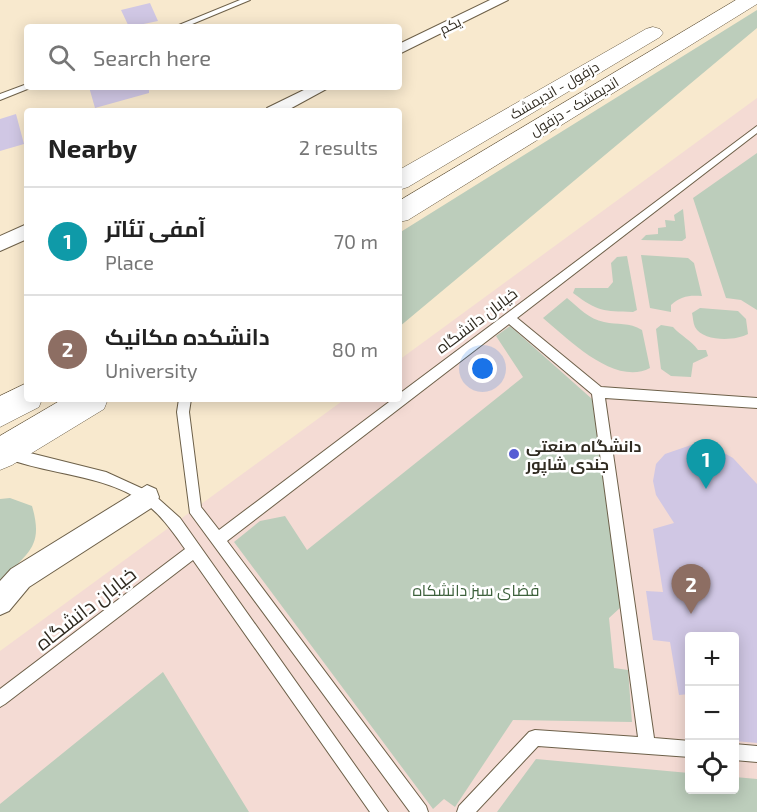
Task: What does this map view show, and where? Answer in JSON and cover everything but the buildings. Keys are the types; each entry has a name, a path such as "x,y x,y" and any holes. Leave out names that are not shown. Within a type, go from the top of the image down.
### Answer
{"main road":[{"name":"اندیمشک - دزفول","path":"402,211 750,0"},
{"name":"دزفول - اندیمشک","path":"402,179 668,24"},
{"path":"0,413 24,399"},
{"path":"1,454 87,402"}],"street":[{"name":"یکم","path":"402,49 501,0"},
{"path":"279,108 316,90"},
{"path":"0,244 24,232"},
{"path":"0,603 20,579 147,497"}],"lane":[{"path":"186,24 246,0"},
{"path":"0,97 24,87"},
{"name":"خیابان دانشگاه","path":"402,399 757,129"},
{"path":"509,318 598,392 757,403"},
{"path":"598,392 647,746"},
{"path":"185,402 183,412 195,509 420,812"},
{"name":"خیابان دانشگاه","path":"218,539 398,402"},
{"path":"1,454 101,476 147,497 175,523 380,812"},
{"name":"خیابان دانشگاه","path":"0,699 195,550"},
{"path":"465,812 535,738 685,749"},
{"path":"739,752 757,754"}],"shaded area":[{"name":"دانشگاه صنعتی جندی شاپور","path":"757,98 757,812 0,812 0,651 341,402 402,402 402,358"}],"green space":[{"path":"757,10 757,28 402,324 402,231"},
{"path":"757,153 757,310 741,300 726,298 693,198"},
{"path":"683,209 686,238 682,241 641,240 646,235 658,234 658,228 666,227 665,220 675,221 674,215"},
{"path":"641,255 688,258 694,263 702,296 689,296 678,300 671,305 671,312 650,308"},
{"path":"627,256 637,310 633,312 601,309 573,293 575,288 608,288 613,282 611,263 617,257"},
{"path":"567,298 584,313 594,318 642,330 650,368 636,372 622,371 607,366 578,348 543,318"},
{"path":"700,308 738,311 746,319 748,334 736,338 720,339 699,332 693,322 692,313"},
{"path":"661,325 673,327 698,350 706,350 708,356 693,363 691,377 671,376 661,369 656,329"},
{"name":"فضای سبز دانشکاه","path":"510,326 592,399 621,607 609,618 614,668 628,670 632,722 513,720 455,807 444,799 433,809 234,542 260,521 285,516 307,550 523,377 496,336"},
{"path":"10,498 32,506 35,540 26,556 0,581 0,499"},
{"path":"163,672 249,812 0,812 0,804"},
{"path":"536,759 685,773 685,794 739,794 739,777 757,779 757,812 497,812"}],"place":[{"name":"دانشگاه صنعتی جندی شاپور","path":"514,454"},
{"name":"آمفی تئاتر","path":"706,489"},
{"name":"دانشکده مکانیک","path":"691,614"}]}
